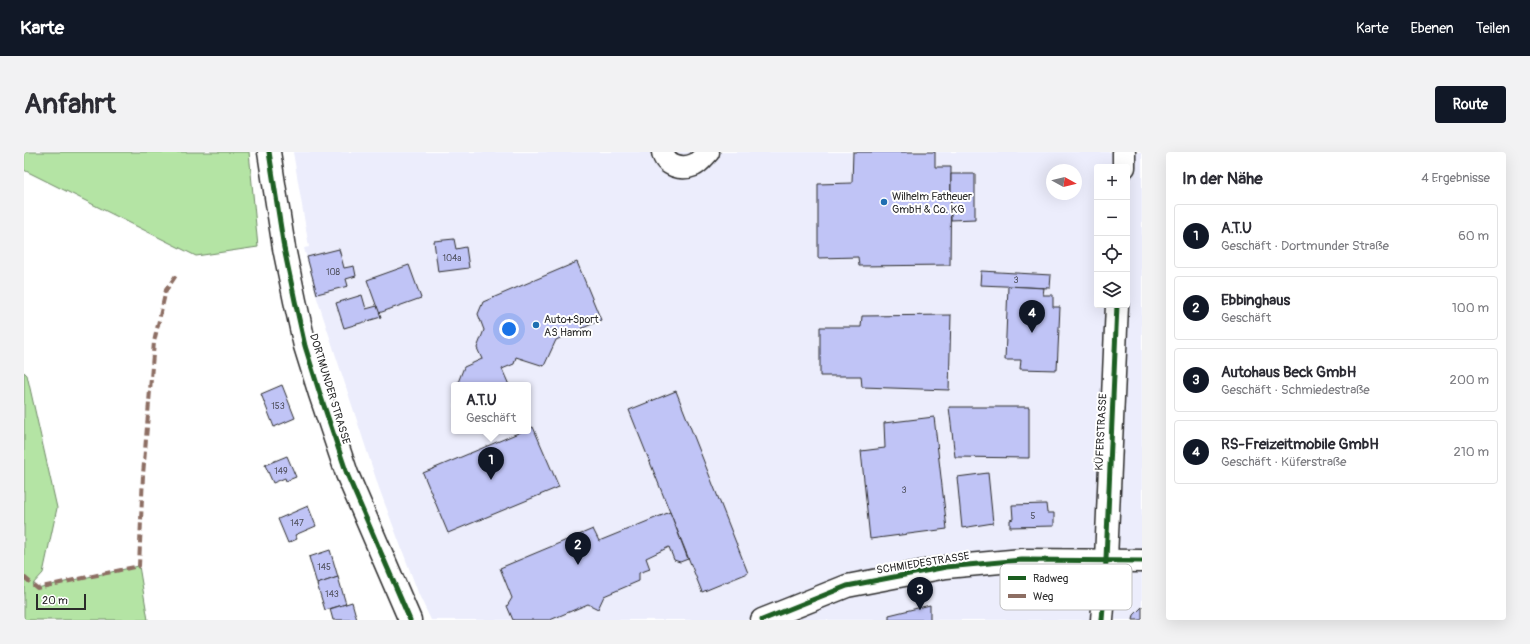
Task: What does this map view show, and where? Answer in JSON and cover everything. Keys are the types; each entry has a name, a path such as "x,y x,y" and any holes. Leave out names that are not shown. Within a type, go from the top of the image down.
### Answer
{"street":[{"name":"DORTMUNDER STRASSE","path":"269,152 284,248 305,346 347,474 410,620"},
{"path":"662,152 669,164 679,167 695,165 708,152"},
{"path":"1124,152 1124,164"},
{"name":"KÜFERSTRASSE","path":"1106,564 1117,308"},
{"name":"SCHMIEDESTRASSE","path":"762,620 847,586 946,567 1022,560 1142,560"},
{"name":"KÜFERSTRASSE","path":"1102,620 1103,610"}],"shaded area":[{"path":"293,152 1142,152 1142,620 431,620 419,595 379,488 316,295 304,248 309,247"}],"green space":[{"path":"24,152 249,152 258,247 196,256 24,170"},
{"path":"24,372 27,375 57,508 43,573 32,585 37,588 139,566 148,620 24,620"}],"building":[{"name":"Wilhelm Fatheuer GmbH & Co. KG","path":"853,152 935,152 935,167 951,167 950,265 859,266 858,257 818,258 818,184 852,183"},
{"path":"951,174 975,174 975,219 951,220"},
{"path":"454,239 456,249 466,247 469,268 438,272 434,241"},
{"path":"339,249 344,268 354,266 356,276 346,279 348,286 317,294 307,257"},
{"name":"Auto+Sport AS Hamm","path":"577,262 601,320 556,340 544,366 516,357 514,364 502,369 508,382 458,382 464,367 482,359 477,348 484,330 478,314 483,302"},
{"path":"409,265 421,298 379,313 367,280"},
{"path":"981,271 1051,275 1050,288 980,285"},
{"path":"1008,286 1044,288 1043,295 1053,295 1053,307 1060,307 1057,370 1020,369 1021,360 1005,360"},
{"path":"362,295 366,309 377,306 381,317 344,328 336,303"},
{"path":"951,315 949,390 862,387 861,376 820,376 820,327 861,327 862,316"},
{"path":"282,385 295,418 274,427 261,394"},
{"path":"676,391 748,573 702,592 629,410"},
{"path":"949,407 1029,407 1029,458 955,457"},
{"path":"934,417 947,529 870,539 861,451 885,448 884,423"},
{"path":"533,427 559,487 448,533 423,473 516,434 531,434 531,428"},
{"path":"287,456 296,477 286,481 285,478 273,483 265,465"},
{"path":"988,473 993,523 962,528 957,477"},
{"path":"1046,504 1047,513 1054,513 1054,526 1010,527 1010,520 1013,519 1012,505"},
{"path":"308,506 316,526 295,535 297,539 288,543 278,519"},
{"path":"670,512 688,559 680,562 674,560 669,547 646,558 650,569 639,573 639,581 604,596 598,609 588,604 550,620 513,620 507,606 512,598 500,568 593,529 599,541"},
{"path":"330,550 338,577 317,584 309,557"},
{"path":"338,577 346,604 325,610 317,584"},
{"path":"352,602 357,620 333,620 330,609"},
{"path":"930,605 930,620 889,620 889,615"},
{"path":"1142,607 1142,620 1133,620 1134,615"}],"marked path":[{"path":"24,577 37,588 139,566 143,475 154,342 166,290 177,274"}],"cycle path":[{"path":"269,152 284,248 305,346 347,474 410,620"},
{"path":"1106,564 1117,308"},
{"path":"762,620 847,586 946,567 1022,560 1142,561"},
{"path":"1102,620 1103,610"}],"place":[{"name":"Wilhelm Fatheuer GmbH & Co. KG","path":"884,202"},
{"name":"Auto+Sport AS Hamm","path":"536,325"},
{"name":"RS-Freizeitmobile GmbH","path":"1032,333"},
{"name":"A.T.U","path":"491,480"},
{"name":"Ebbinghaus","path":"578,565"},
{"name":"Autohaus Beck GmbH","path":"920,610"}]}
